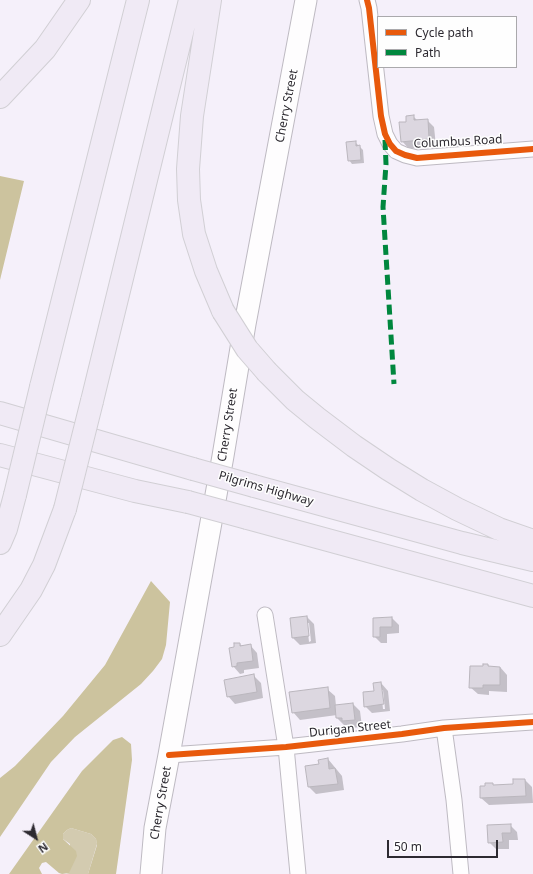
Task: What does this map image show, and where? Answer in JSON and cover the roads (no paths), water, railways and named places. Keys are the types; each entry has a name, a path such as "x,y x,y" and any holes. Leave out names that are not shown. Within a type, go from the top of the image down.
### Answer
{"highway":[{"path":"0,97 45,49 79,0"},
{"path":"0,543 6,529 15,495 138,0"},
{"path":"0,635 31,590 44,565 65,509 190,0"},
{"path":"210,0 192,116 188,169 189,200 194,234 206,271 223,312 247,349 267,372 295,400 354,446 422,490 457,509 499,529 533,541"},
{"name":"Pilgrims Highway","path":"0,412 254,486 462,543 533,560"},
{"path":"0,455 135,492 188,502 533,596"}],"main road":[{"name":"Cherry Street","path":"151,874 155,828 222,461 245,324 306,0"}],"street":[{"name":"Columbus Road","path":"367,0 381,116 385,134 390,144 396,151 417,158 533,149"},
{"path":"265,615 286,747 298,874"},
{"name":"Durigan Street","path":"169,755 286,747 444,728 533,722"},
{"path":"444,728 454,800 461,874"}]}
